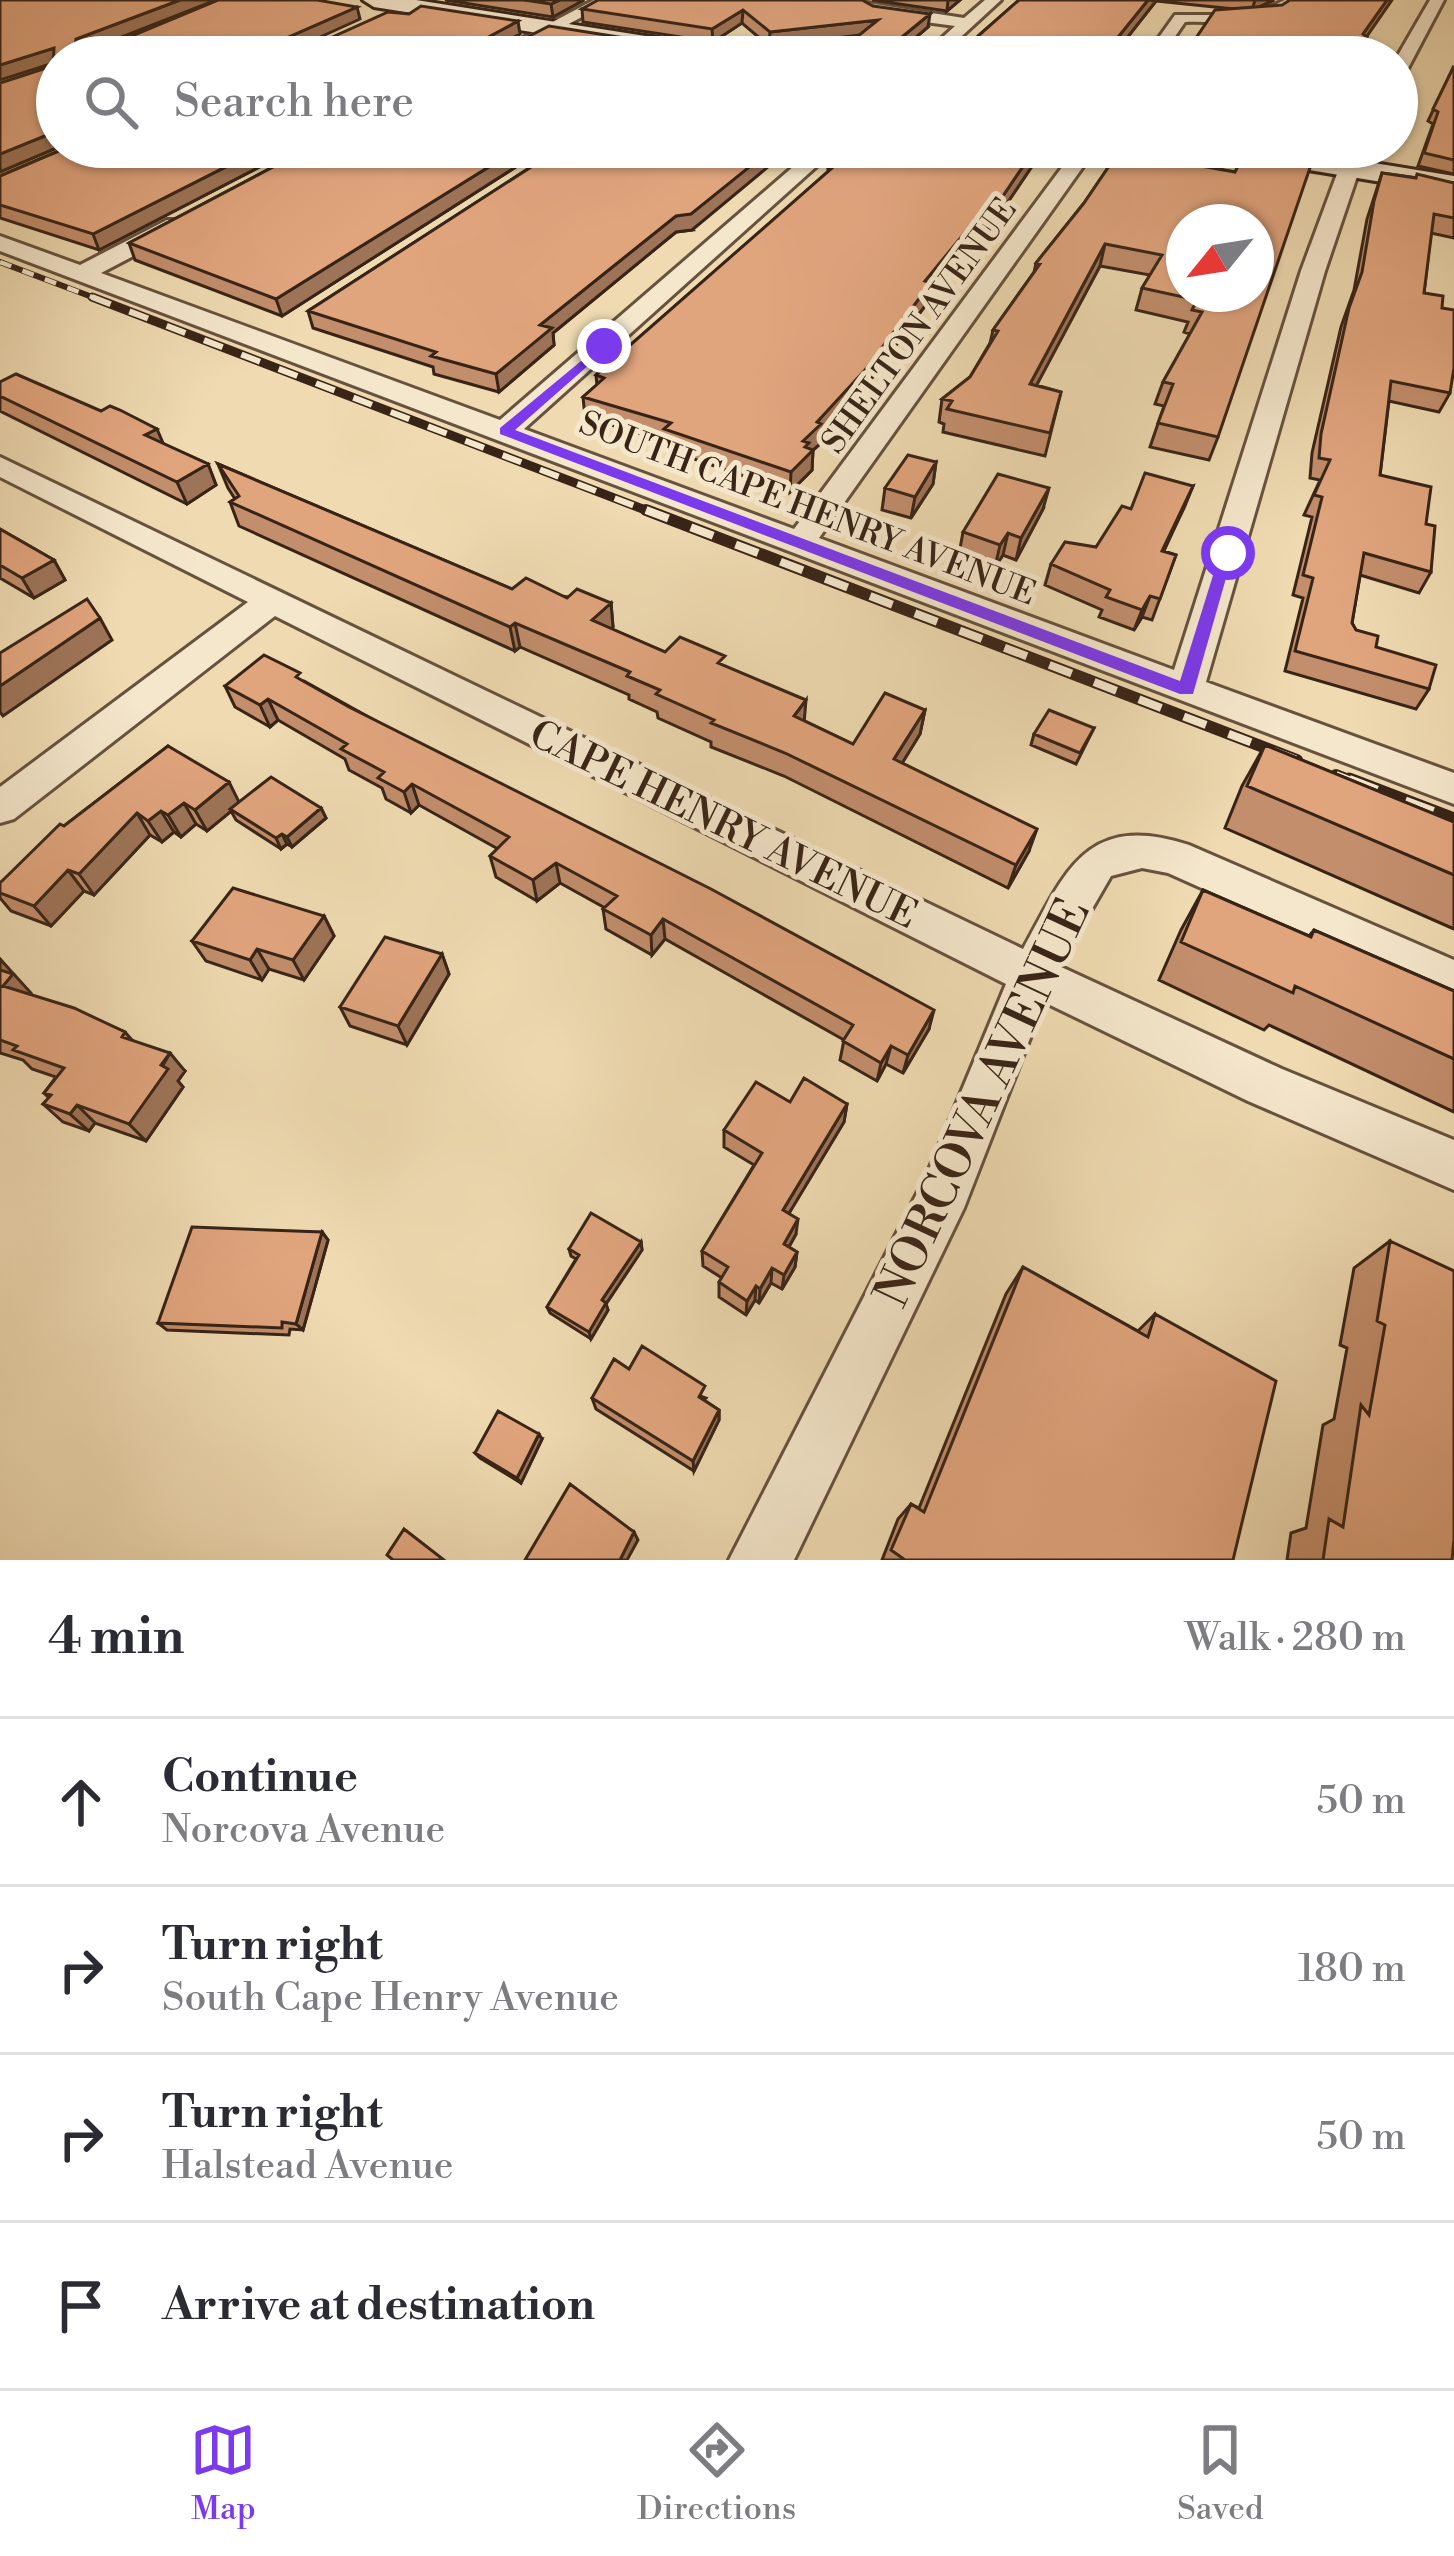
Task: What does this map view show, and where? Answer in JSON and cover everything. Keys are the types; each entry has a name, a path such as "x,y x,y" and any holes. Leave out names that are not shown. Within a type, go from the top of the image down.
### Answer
{"main road":[{"path":"383,10 573,36"},
{"path":"544,32 564,36"},
{"path":"1418,166 1454,172"},
{"path":"1395,168 1454,185"}],"street":[{"path":"536,36 606,0"},
{"path":"855,0 874,10 968,23"},
{"path":"953,36 994,0"},
{"path":"1168,36 1180,18 1259,21 1275,17 1295,0"},
{"path":"1417,36 1437,0"},
{"path":"505,431 804,168"},
{"name":"SHELTON AVENUE","path":"801,542 1072,168"},
{"path":"1186,690 1349,168"},
{"path":"82,273 202,210"},
{"name":"SOUTH CAPE HENRY AVENUE","path":"0,243 277,335 505,431 1454,789"},
{"name":"CAPE HENRY AVENUE","path":"0,466 1032,975 1264,1085 1454,1165"},
{"path":"0,808 273,600"},
{"name":"NORCOVA AVENUE","path":"761,1560 946,1190 1032,975 1096,864 1142,852 1174,857 1454,981"}],"building":[{"path":"0,0 180,0 84,36 36,36 36,54 0,65"},
{"path":"218,0 317,0 357,7 291,36 132,36"},
{"path":"598,0 862,0 873,6 930,14 903,36 858,36 878,20 770,32 743,10 712,29 582,9"},
{"path":"1019,0 1148,0 1119,36 978,36"},
{"path":"1290,0 1387,0 1366,36 1197,36 1215,10 1282,5"},
{"path":"421,6 518,21 490,36 335,36 388,12 409,14"},
{"path":"549,26 612,36 529,36"},
{"path":"1454,66 1454,160 1424,153 1438,112 1433,109"},
{"path":"36,71 36,139 0,154 0,83"},
{"path":"36,161 36,168 223,168 93,234 0,205 0,176"},
{"path":"271,168 487,168 276,299 129,243"},
{"path":"529,168 748,168 691,214 676,216 540,325 552,328 496,374 308,311"},
{"path":"832,168 1022,168 990,215 981,213 925,281 931,283 865,370 817,422 821,424 803,441 813,450 791,472 664,429 671,423 583,397 604,378 596,375"},
{"path":"1108,168 1235,172 1237,168 1310,168 1274,273 1274,204 1166,204 1166,293 1142,288 1162,255 1105,244 1030,384 1061,392 1050,433 947,409 952,401 942,399 970,377 998,331 993,330 1040,264 1036,263"},
{"path":"1382,173 1416,178 1417,174 1454,183 1454,218 1434,214 1424,293 1443,296 1442,308 1454,310 1450,393 1391,381 1380,475 1431,487 1426,524 1435,526 1431,572 1364,553 1352,623 1356,630 1378,636 1376,647 1436,665 1429,689 1295,651 1313,578 1303,575 1322,497 1314,495 1330,460 1319,458 1321,434"},
{"path":"1202,312 1261,312 1218,437 1158,423 1173,384 1163,382"},
{"path":"16,374 101,411 110,406 120,410 157,429 145,435 208,464 177,482 0,396 0,382"},
{"path":"908,455 936,462 915,497 885,488"},
{"path":"218,464 512,589 526,578 567,598 577,589 611,603 592,620 665,652 680,637 725,656 718,663 806,700 794,716 853,744 885,693 925,710 894,759 1037,829 1016,865 785,753 711,723 714,720 627,676 630,672 515,623 510,627 230,502 239,496"},
{"path":"1145,473 1193,486 1162,551 1176,555 1160,599 1150,596 1142,610 1106,597 1110,590 1051,564 1065,542 1096,547 1122,506 1131,509"},
{"path":"998,474 1049,488 1021,538 1008,533 1000,545 963,532"},
{"path":"0,529 54,560 22,578 0,565"},
{"path":"87,599 100,618 0,686 0,653"},
{"path":"264,655 349,707 711,889 934,1010 908,1055 891,1046 881,1063 843,1041 853,1025 663,919 651,935 603,909 617,896 556,863 533,880 490,856 509,837 412,784 404,792 378,778 384,772 341,749 347,744 268,699 260,705 225,686"},
{"path":"1049,710 1094,728 1080,753 1034,734"},
{"path":"1265,745 1454,822 1454,875 1247,786"},
{"path":"168,746 229,782 195,810 184,803 148,821 137,813 79,874 68,870 34,906 0,893 0,883 60,824 64,826"},
{"path":"271,777 321,808 287,837 276,838 230,809"},
{"path":"233,888 324,916 293,960 257,949 250,960 192,941"},
{"path":"1203,890 1311,937 1314,930 1454,991 1454,1059 1295,986 1293,993 1181,942"},
{"path":"385,937 442,954 398,1026 340,1007"},
{"path":"0,970 13,974 3,986 74,1008 125,1032 122,1037 170,1053 161,1065 168,1069 129,1124 77,1105 70,1114 43,1104 51,1095 44,1093 64,1068 13,1050 17,1046 0,1040"},
{"path":"804,1078 847,1104 783,1210 798,1219 784,1244 797,1252 784,1275 772,1268 747,1301 719,1282 728,1267 702,1251 762,1153 724,1130 756,1082 790,1102"},
{"path":"591,1213 641,1242 602,1300 606,1303 589,1332 547,1307 579,1255 569,1249"},
{"path":"192,1227 322,1232 296,1324 282,1322 282,1328 158,1323"},
{"path":"1390,1241 1454,1271 1452,1560 1323,1560 1329,1519 1343,1527 1361,1405 1369,1415 1385,1325 1377,1321"},
{"path":"1023,1267 1148,1337 1155,1314 1276,1381 1233,1560 905,1560 891,1550 911,1504 924,1512"},
{"path":"642,1346 705,1386 699,1397 719,1410 693,1461 592,1398 614,1359 629,1369"},
{"path":"498,1411 539,1434 517,1478 475,1453"},
{"path":"570,1484 634,1532 620,1560 525,1560"},
{"path":"404,1529 444,1560 393,1560 387,1555"}],"railway":[{"path":"0,262 100,300"},
{"path":"92,297 653,513"},
{"path":"646,510 1297,760"},
{"path":"1336,775 1356,783"},
{"path":"1349,780 1454,820"}],"route":[{"path":"604,346 505,431 1186,690 1228,553"}]}
